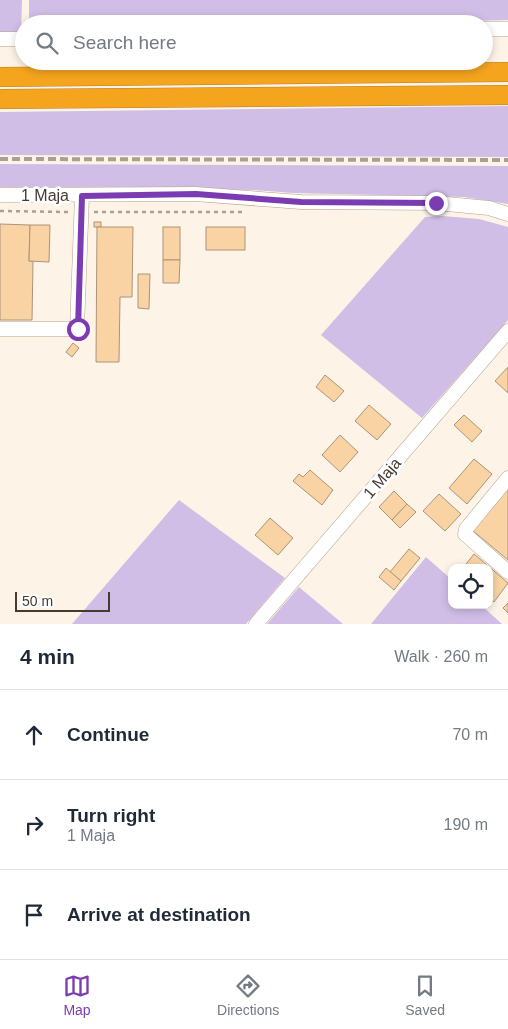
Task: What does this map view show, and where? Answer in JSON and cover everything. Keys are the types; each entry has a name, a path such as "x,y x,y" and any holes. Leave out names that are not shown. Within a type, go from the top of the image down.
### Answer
{"highway":[{"path":"0,77 508,72"},
{"path":"0,99 508,95"}],"street":[{"path":"493,29 508,29"},
{"path":"0,39 15,39"},
{"name":"1 Maja","path":"0,195 196,194 301,202 436,203 489,208 508,214"},
{"path":"0,329 78,329 82,196"},
{"name":"1 Maja","path":"256,624 508,331"},
{"path":"508,478 466,529 465,534 508,572"}],"path":[{"path":"0,211 247,212"}],"shaded area":[{"path":"0,0 22,0 22,15 15,15 15,32 0,32"},
{"path":"29,0 508,0 508,20 493,20 493,15 29,15"},
{"path":"508,106 508,157 0,155 0,112"},
{"path":"0,164 508,166 508,204 464,197 293,193 253,190 0,187"},
{"path":"442,216 479,219 508,227 508,320 422,418 321,335 425,217"},
{"path":"179,500 285,578 246,624 72,624"},
{"path":"426,557 448,576 448,609 485,609 502,624 371,624"},
{"path":"299,587 343,624 267,624"}],"building":[{"path":"94,222 101,222 101,227 94,227"},
{"path":"0,224 30,225 29,261 33,261 32,320 0,320"},
{"path":"30,225 50,225 49,262 29,261"},
{"path":"97,227 133,227 132,297 120,297 119,362 96,362"},
{"path":"163,227 180,227 180,260 163,260"},
{"path":"206,227 245,227 245,250 206,250"},
{"path":"163,260 180,260 179,283 163,283"},
{"path":"138,274 150,274 149,309 138,308"},
{"path":"73,343 79,348 72,357 66,352"},
{"path":"508,367 508,393 495,381"},
{"path":"325,375 344,391 334,402 316,387"},
{"path":"369,405 391,424 377,440 355,421"},
{"path":"464,415 482,431 472,442 454,425"},
{"path":"340,435 358,452 340,472 322,455"},
{"path":"474,459 492,474 467,504 449,488"},
{"path":"310,470 333,490 322,505 293,481 299,474 303,477"},
{"path":"508,488 508,560 472,530"},
{"path":"394,491 407,504 392,520 379,507"},
{"path":"439,494 461,514 445,531 423,511"},
{"path":"407,504 416,512 400,528 392,520"},
{"path":"270,518 293,538 278,555 255,535"},
{"path":"409,549 420,558 401,581 390,572"},
{"path":"474,554 486,564 466,564"},
{"path":"386,568 401,581 394,590 379,577"},
{"path":"493,570 508,583 493,601"},
{"path":"508,603 508,613 503,608"}],"railway":[{"path":"0,159 508,160"}],"route":[{"path":"78,329 82,196 196,194 256,197 301,202 436,203"}]}
